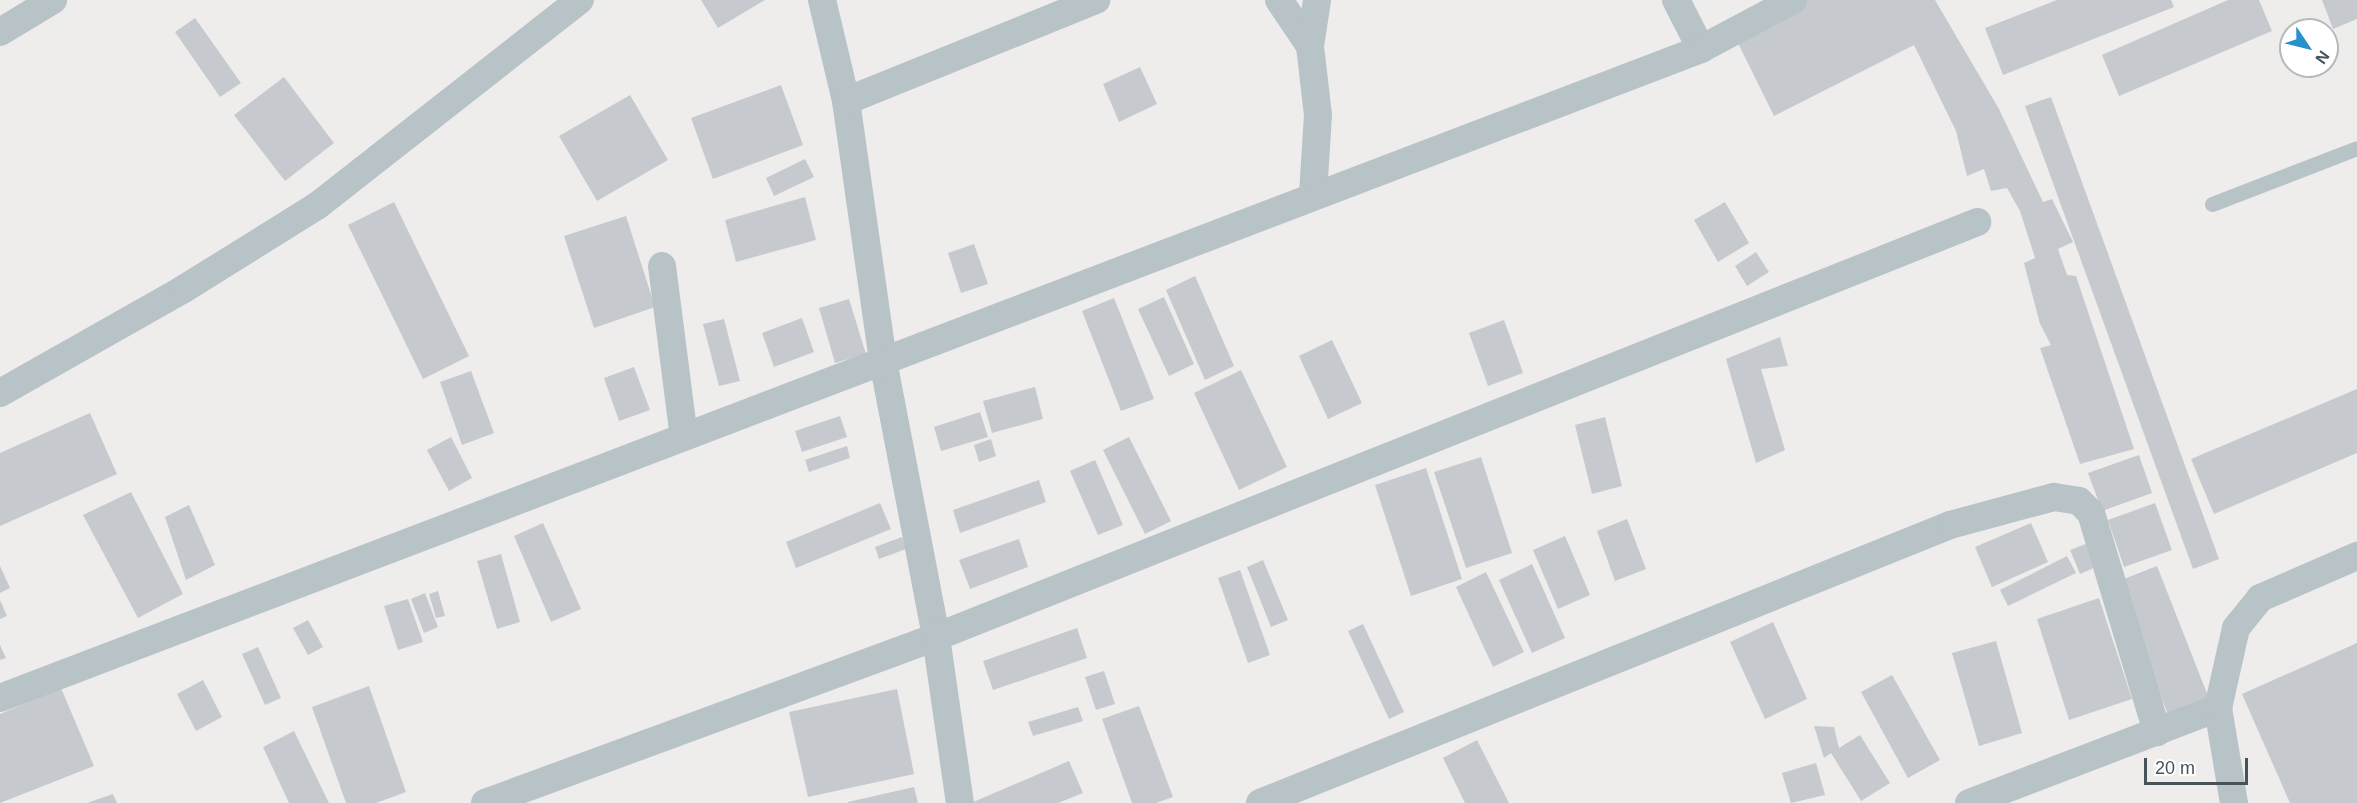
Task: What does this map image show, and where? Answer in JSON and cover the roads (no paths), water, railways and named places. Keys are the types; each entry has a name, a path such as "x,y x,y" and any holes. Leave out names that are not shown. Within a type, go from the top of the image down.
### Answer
{"street":[{"path":"0,32 53,0"},
{"path":"0,393 182,290 317,206 580,0"},
{"path":"822,0 846,101 882,361 936,637 960,803"},
{"path":"846,101 1096,0"},
{"path":"1279,0 1310,46"},
{"path":"1313,195 1318,115 1310,46 1317,0"},
{"path":"1676,0 1701,49"},
{"path":"0,698 1313,195 1701,49 1793,0"},
{"path":"485,803 936,637 1977,222"},
{"path":"662,266 684,437"},
{"path":"1260,803 1950,525 2054,497 2079,501 2091,513 2157,732"},
{"path":"2235,803 2218,708 2236,628 2260,598 2357,556"},
{"path":"1969,803 2218,708"}],"lane":[{"path":"2212,204 2357,148"}]}
